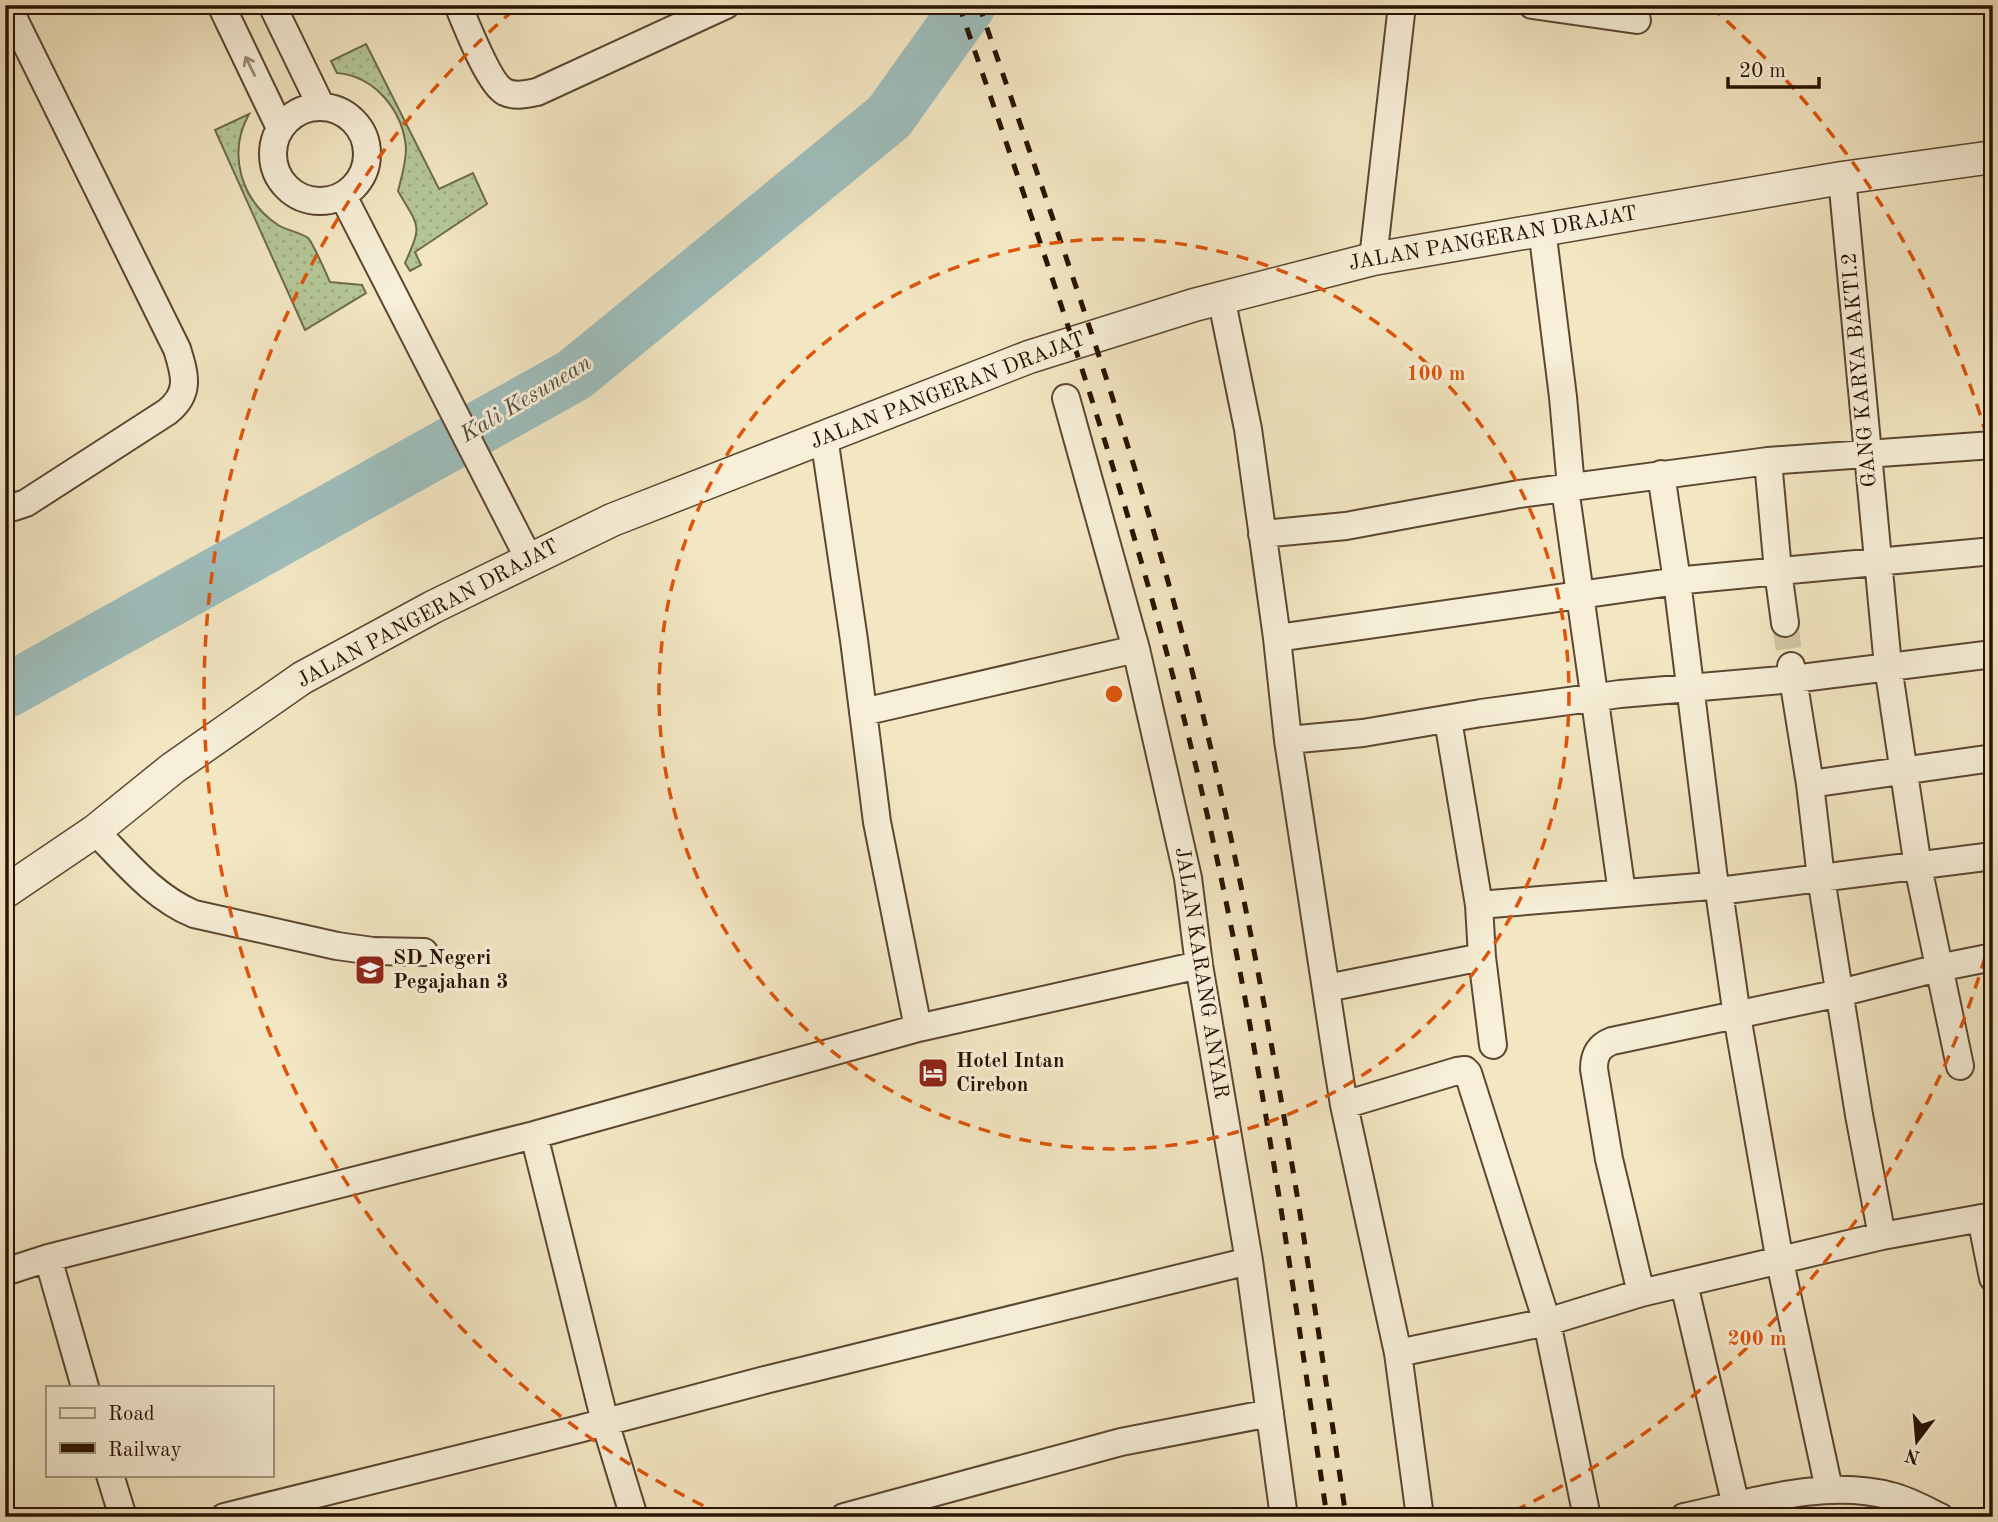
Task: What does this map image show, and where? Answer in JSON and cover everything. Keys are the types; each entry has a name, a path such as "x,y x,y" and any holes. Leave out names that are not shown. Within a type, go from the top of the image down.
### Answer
{"street":[{"path":"5,506 14,507 26,503 167,412 177,404 184,392 184,372 177,349 7,5"},
{"path":"221,5 280,128"},
{"path":"272,5 321,106"},
{"path":"458,5 493,82 503,91 519,96 537,92 726,5"},
{"path":"1373,259 1402,5"},
{"path":"1532,5 1576,9 1637,20"},
{"path":"321,106 341,111 357,124 366,142 367,164 359,182 343,196 328,201 312,201 297,195 285,186 276,173 272,158 274,142 280,128 291,116 305,109 321,106"},
{"name":"JALAN PANGERAN DRAJAT","path":"5,892 95,831 173,768 302,678 433,607 529,558 612,520 1029,357 1210,300 1373,259 1842,178 1993,157"},
{"name":"GANG KARYA BAKTI.2","path":"1842,178 1888,666 1918,867 1960,1066"},
{"path":"343,196 529,558"},
{"path":"1542,229 1563,397 1568,487 1579,595 1622,893"},
{"path":"1210,300 1248,429 1277,638 1288,740 1344,1105 1398,1353 1420,1517"},
{"name":"JALAN KARANG ANYAR","path":"1066,398 1136,649 1188,878 1199,965 1249,1261 1284,1517"},
{"path":"824,437 877,822 918,1028"},
{"path":"1262,534 1346,526 1519,494 1661,474 1768,461 1993,445"},
{"path":"1768,461 1778,571 1786,623"},
{"path":"1661,474 1717,889 1737,1016 1780,1262 1829,1489"},
{"path":"1277,638 1677,581 1993,551"},
{"path":"863,712 1136,649"},
{"path":"1288,740 1363,733 1595,697 1689,688 1792,673 1993,654"},
{"path":"1792,673 1810,784 1821,878 1859,1115 1882,1236"},
{"path":"1448,720 1479,905 1482,957 1493,1045"},
{"path":"1810,784 1993,758"},
{"path":"95,831 155,891 174,906 194,914 337,946 373,951 424,952"},
{"path":"1479,905 1622,893 1717,889 1993,856"},
{"path":"1327,988 1482,957"},
{"path":"1641,1293 1609,1159 1594,1058 1598,1049 1612,1041 1737,1016 1993,957"},
{"path":"5,1272 48,1258 534,1135 918,1028 1199,965"},
{"path":"1344,1105 1457,1070 1465,1070 1468,1073 1518,1223 1547,1322 1587,1517"},
{"path":"534,1135 606,1422 634,1517"},
{"path":"1398,1353 1547,1322 1641,1293 1882,1236 1987,1217 1993,1278"},
{"path":"48,1258 85,1386"},
{"path":"225,1517 606,1422 781,1375 1249,1261"},
{"path":"1684,1284 1736,1506"},
{"path":"844,1517 1121,1442 1270,1413"},
{"path":"110,1476 123,1517"},
{"path":"1684,1517 1736,1506 1775,1508 1829,1489 1863,1490 1891,1496 1940,1517"}],"green space":[{"path":"366,44 439,189 473,173 487,204 415,252 421,265 410,271 405,263 416,226 398,191 405,164 404,134 393,109 375,88 351,76 337,73 331,61"},
{"path":"249,114 242,129 239,160 241,175 255,203 278,225 308,238 330,282 362,285 366,293 305,330 215,130"}],"waterway":[{"name":"Kali Kesunean","path":"5,692 574,375 889,117 969,5"}],"tunnel":[{"path":"1785,623 1791,666"}],"railway":[{"path":"959,5 1105,442 1181,707 1247,1009 1327,1517"},
{"path":"979,5 1126,441 1201,707 1265,1009 1300,1212 1346,1517"}],"place":[{"name":"SD Negeri Pegajahan 3","path":"370,970"},
{"name":"Hotel Intan Cirebon","path":"933,1073"}]}
